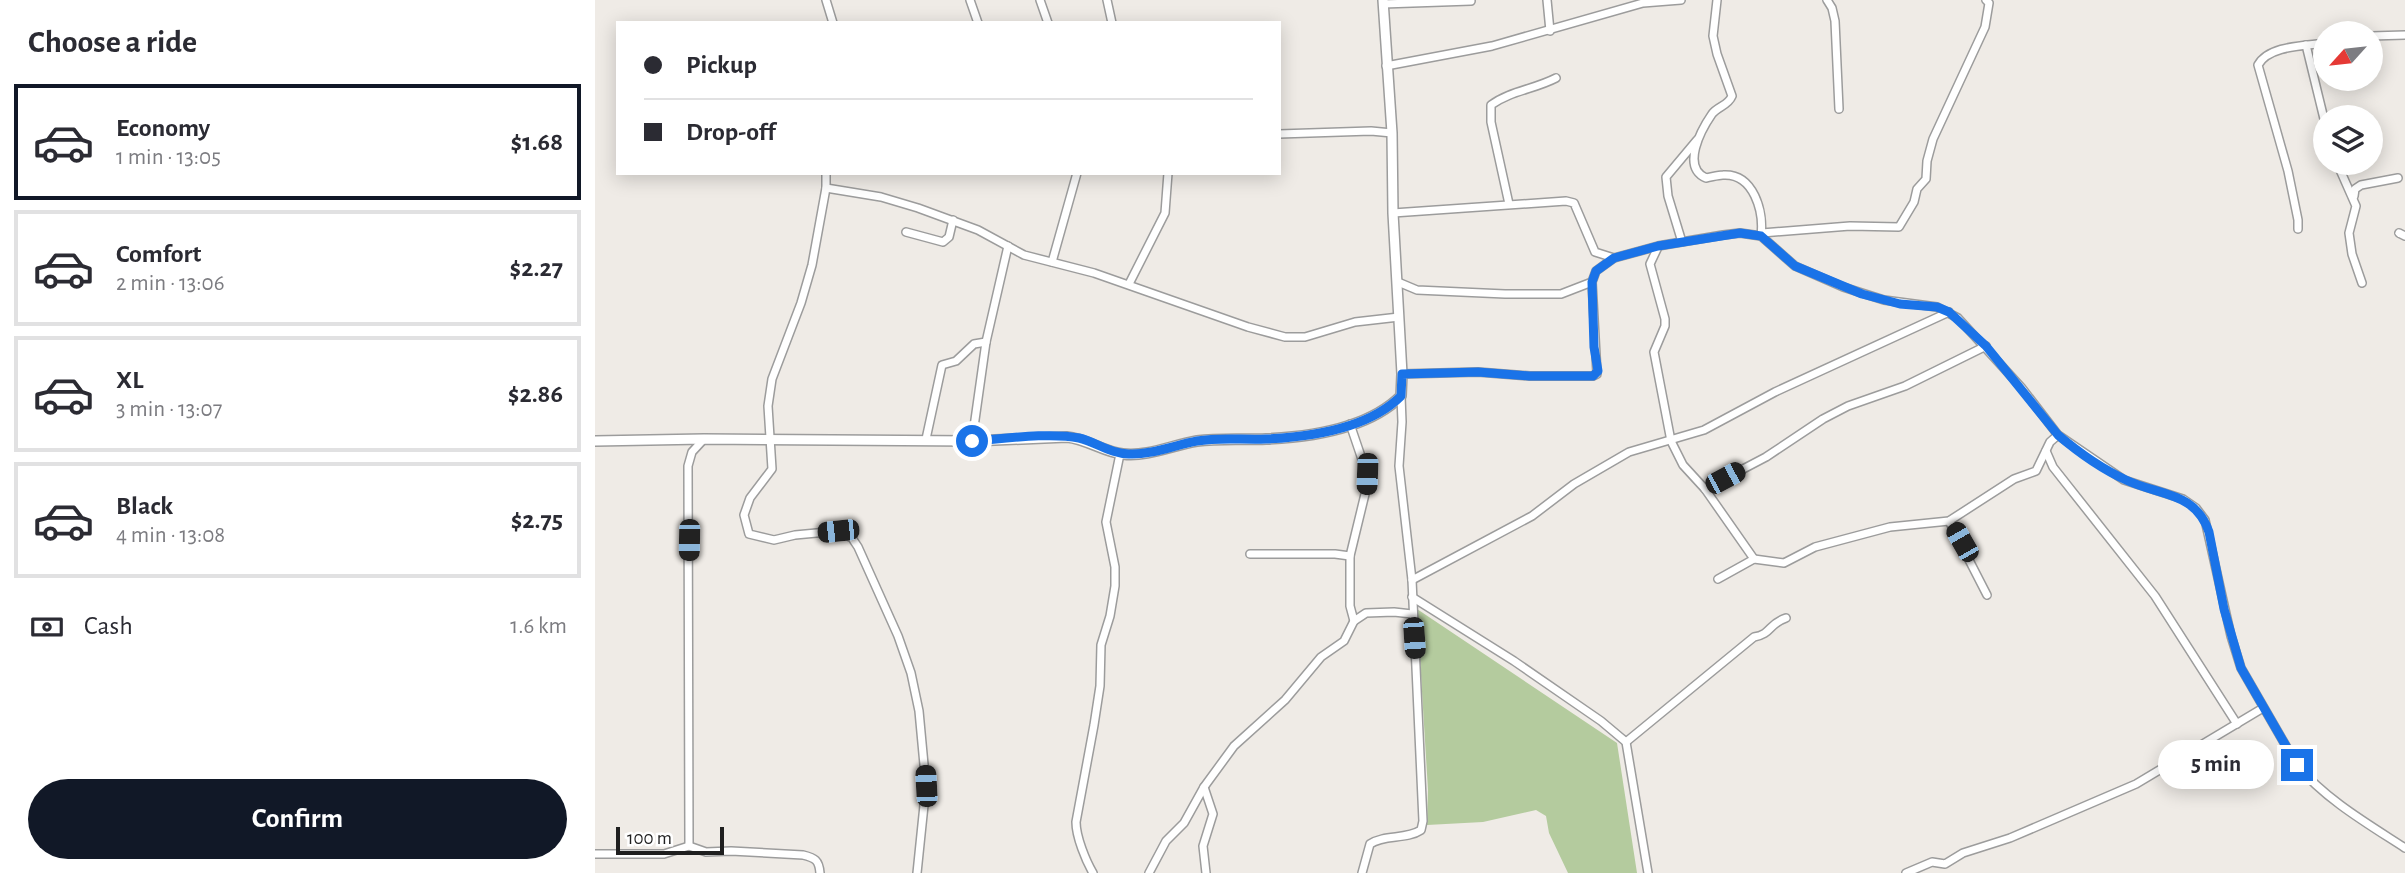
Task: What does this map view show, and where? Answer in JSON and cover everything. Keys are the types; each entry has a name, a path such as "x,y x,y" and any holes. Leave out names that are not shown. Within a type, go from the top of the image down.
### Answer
{"street":[{"path":"826,0 832,21"},
{"path":"970,0 977,21"},
{"path":"1040,0 1047,21"},
{"path":"1107,0 1112,21"},
{"path":"1547,0 1550,31"},
{"path":"1386,66 1492,46 1643,3 1681,0"},
{"path":"1682,242 1668,196 1666,177 1698,139 1712,114 1730,102 1733,96 1713,36 1717,0"},
{"path":"1827,0 1835,21 1839,109"},
{"path":"1402,374 1478,372 1529,376 1593,376 1597,374 1598,366 1594,347 1592,282 1596,271 1614,258 1658,246 1740,233 1761,235 1850,226 1894,228 1903,223 1914,202 1917,189 1926,179 1927,161 1933,139 1985,27 1989,11 1989,2 1986,0"},
{"path":"1361,873 1370,845 1378,839 1414,834 1421,830 1423,821 1412,580 1399,466 1402,374 1393,213 1392,133 1383,2 1471,1"},
{"path":"2383,36 2405,35"},
{"path":"2298,229 2288,172 2258,65 2261,60 2276,52 2313,44"},
{"path":"2307,45 2321,105"},
{"path":"1509,204 1491,122 1491,106 1521,90 1540,86 1556,78"},
{"path":"1281,134 1371,131 1392,133"},
{"path":"1698,139 1694,158 1697,173 1706,178 1725,174 1749,185 1761,209 1761,235 1795,266 1843,287 1884,300 1924,305 1949,312 1986,346 2058,435 2124,480 2183,499 2196,508 2205,520 2231,636 2241,668 2297,765 2306,776 2368,824 2405,848"},
{"path":"826,175 812,265 801,303 772,379 768,406 772,469 750,498 744,516 749,534 774,540 838,531 852,538 898,636 911,673 924,748 926,786 917,873"},
{"path":"1052,262 1076,175"},
{"path":"1129,284 1165,212 1168,175"},
{"path":"2343,175 2356,206 2349,233 2352,254 2362,283"},
{"path":"2354,197 2355,189 2361,185 2398,178"},
{"path":"826,188 881,197 953,220 1024,255 1129,284 1285,338 1305,337 1355,322 1399,317"},
{"path":"1393,213 1509,204 1574,203 1594,251 1614,258"},
{"path":"906,233 943,242 949,237 953,220"},
{"path":"972,441 986,342 1008,246"},
{"path":"1658,246 1650,264 1665,319 1654,352 1671,441 1683,466 1705,489 1754,559"},
{"path":"1398,282 1417,290 1513,294 1561,293 1592,282"},
{"path":"1412,580 1532,516 1574,484 1629,452 1704,430 1776,392 1949,312"},
{"path":"926,439 943,365 956,361 974,344 986,342"},
{"path":"1705,489 1766,457 1823,419 1848,406 1905,386 1986,346"},
{"path":"595,441 972,441 1030,437 1079,438 1120,454 1134,454 1217,439 1269,439 1350,425 1381,412 1401,396"},
{"path":"1350,425 1367,474 1366,491 1350,556 1350,606 1354,621"},
{"path":"1718,579 1754,559 1784,563 1815,547 1890,527 1949,521 2022,474 2036,471 2050,443 2058,435"},
{"path":"682,439 689,457 689,846"},
{"path":"689,457 704,439"},
{"path":"2046,451 2053,467 2155,596 2237,724"},
{"path":"1094,873 1088,866 1086,854 1076,832 1076,822 1096,712 1101,645 1115,586 1115,567 1106,522 1120,454"},
{"path":"1949,521 1987,595"},
{"path":"1250,554 1350,556"},
{"path":"1412,597 1514,661 1601,721 1626,743 1648,873"},
{"path":"1149,873 1166,841 1190,814 1204,788 1243,737 1285,700 1321,657 1344,641 1354,621 1366,613 1412,614"},
{"path":"1626,743 1754,637 1765,636 1778,621 1786,618"},
{"path":"1906,873 1932,862 1945,864 1963,853 2010,838 2136,785 2263,708"},
{"path":"1204,788 1213,814 1203,846 1206,873"},
{"path":"595,855 664,854 689,846 706,852 803,855 814,858 820,864 820,873"}],"green space":[{"path":"1417,609 1617,743 1637,873 1568,873 1549,833 1546,816 1536,810 1483,822 1427,825 1428,790"}],"route":[{"path":"972,441 1030,437 1079,438 1120,454 1134,454 1197,441 1269,439 1350,425 1389,408 1401,396 1402,374 1478,372 1529,376 1593,376 1598,371 1594,347 1592,282 1596,271 1614,258 1658,246 1740,233 1761,236 1795,266 1843,287 1900,304 1937,307 1949,312 1986,346 2069,445 2124,480 2183,499 2196,508 2205,520 2209,532 2224,609 2241,668 2251,690 2297,765"}]}
